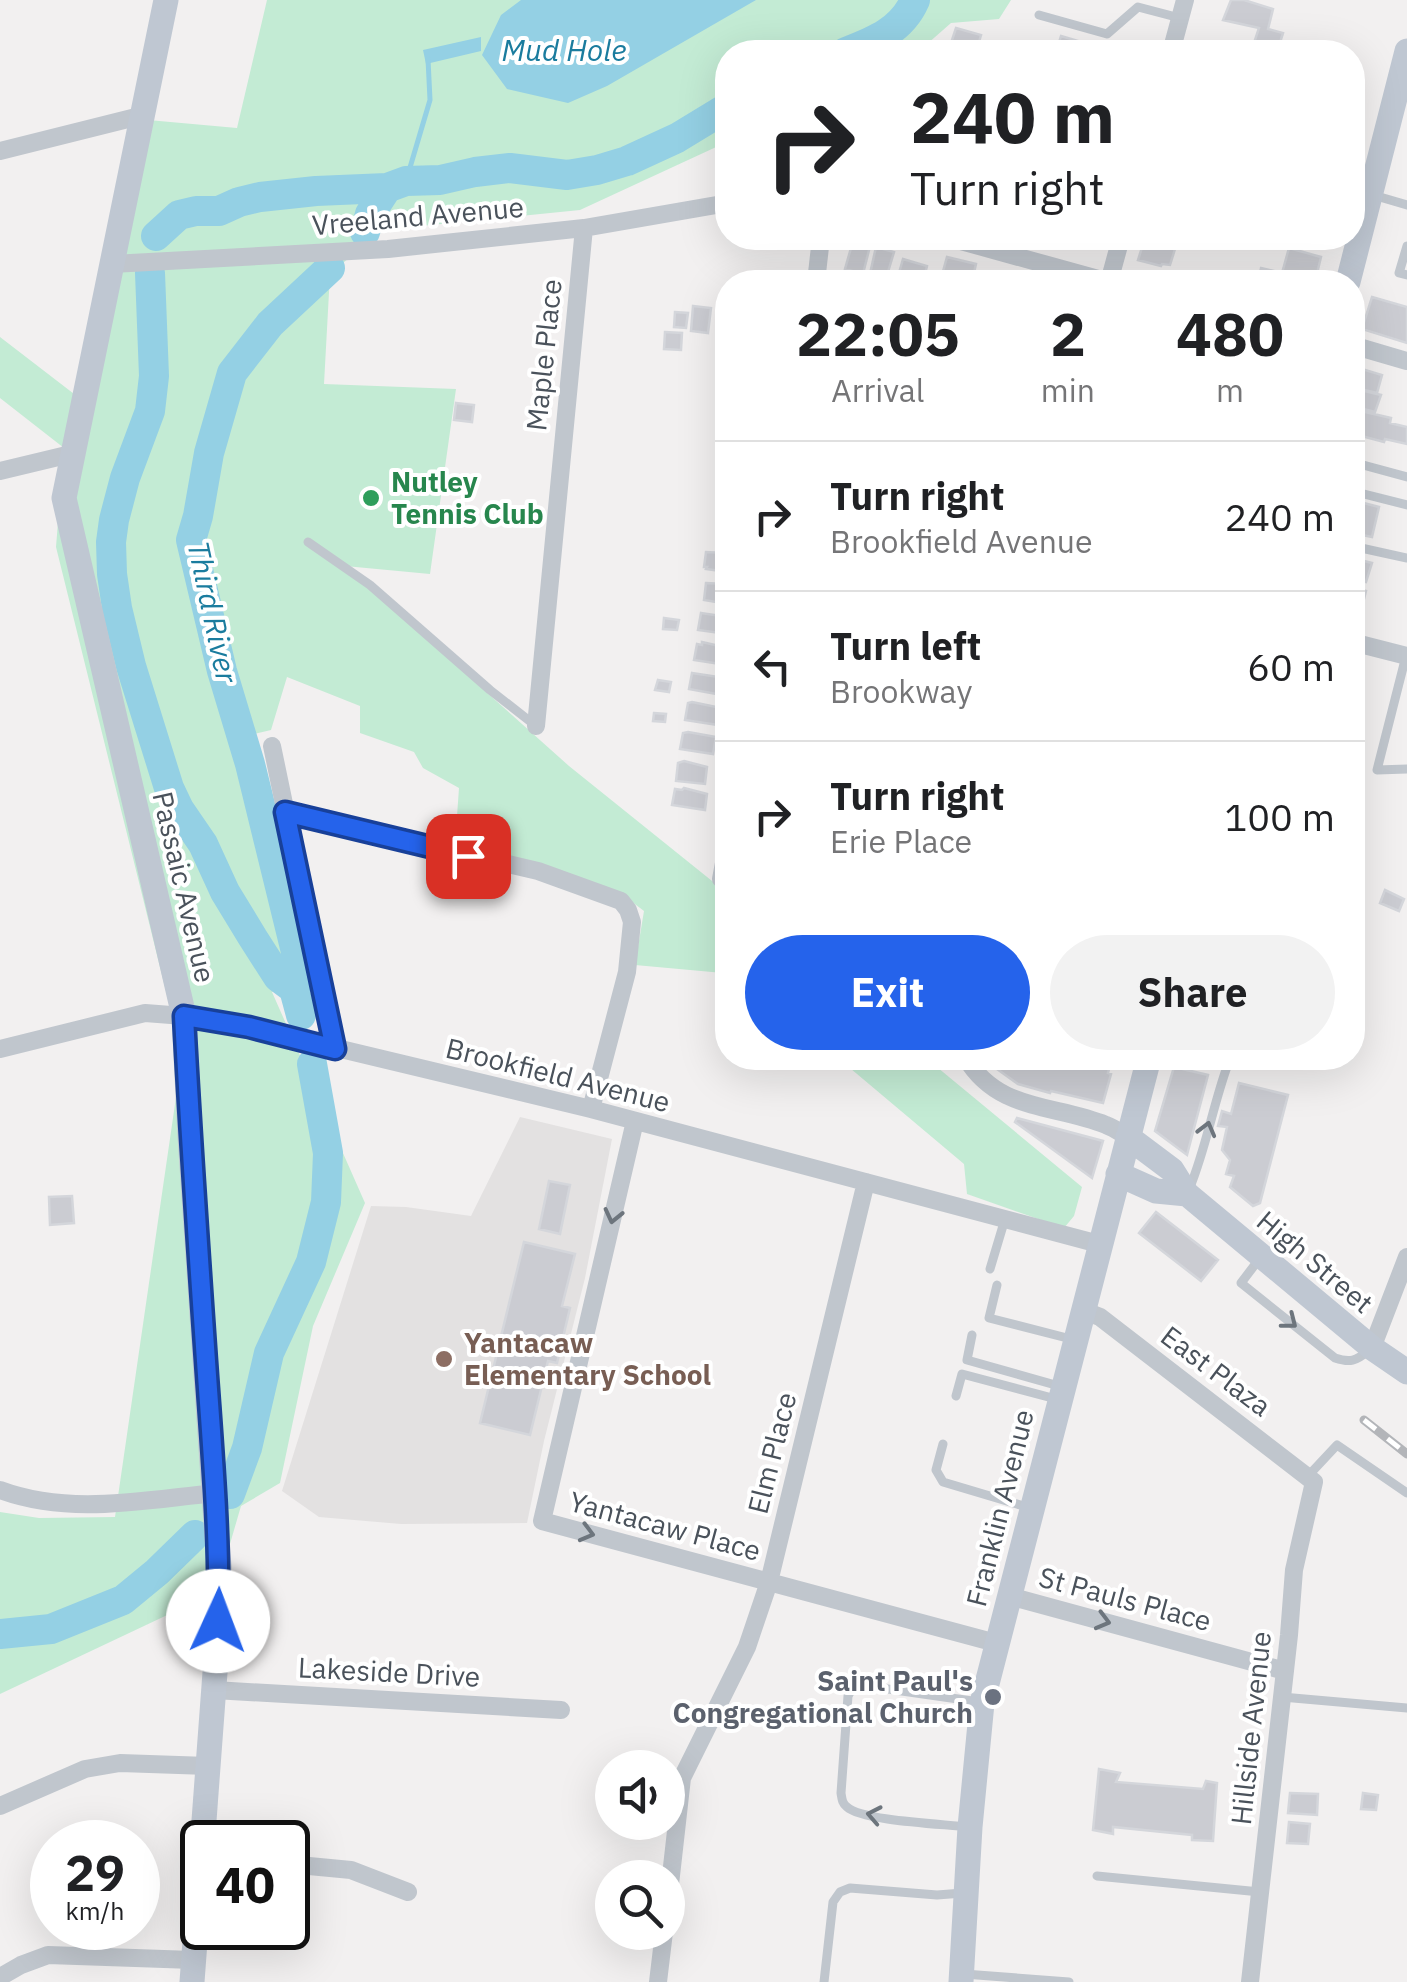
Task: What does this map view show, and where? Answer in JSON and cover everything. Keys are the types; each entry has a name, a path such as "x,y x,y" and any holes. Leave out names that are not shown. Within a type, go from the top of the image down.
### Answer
{"street":[{"name":"Passaic Avenue","path":"166,0 64,498 184,1016 219,1567 204,1820"},
{"path":"1174,40 1182,9"},
{"path":"1365,214 1407,51"},
{"path":"0,151 144,115"},
{"name":"Vreeland Avenue","path":"112,264 388,250 584,228 715,205"},
{"name":"Maple Place","path":"536,726 584,228"},
{"path":"993,250 1066,270"},
{"path":"1365,350 1407,361"},
{"path":"0,471 75,453"},
{"path":"1365,645 1407,656"},
{"path":"272,746 335,1049"},
{"path":"285,812 538,871 621,901 632,922 626,972 592,1109"},
{"name":"Brookfield Avenue","path":"0,1050 144,1013 249,1027 592,1109 1099,1244"},
{"path":"974,1070 1006,1097 1106,1125 1128,1137"},
{"name":"Franklin Avenue","path":"961,1978 982,1703 1146,1070"},
{"name":"Yantacaw Place","path":"635,1121 542,1522 996,1643"},
{"name":"High Street","path":"1128,1137 1172,1170 1187,1194 1372,1348 1407,1372"},
{"name":"High Street","path":"1118,1174 1156,1191 1187,1194"},
{"name":"Elm Place","path":"673,1860 682,1778 747,1646 768,1582 866,1182"},
{"path":"1372,1348 1407,1258"},
{"name":"East Plaza","path":"1082,1310 1100,1317 1311,1479"},
{"name":"Hillside Avenue","path":"1250,1982 1294,1570 1311,1479"},
{"path":"0,1490 48,1504 92,1506 216,1494"},
{"name":"St Pauls Place","path":"1009,1596 1285,1671"},
{"name":"Lakeside Drive","path":"214,1690 561,1710"},
{"path":"0,1806 84,1769 120,1763 208,1766"},
{"path":"310,1866 351,1870 408,1892"},
{"path":"658,1982 662,1950"},
{"path":"0,1977 48,1954 193,1971"}],"lane":[{"path":"1040,15 1106,34 1138,7 1182,9"},
{"path":"1370,194 1407,205"},
{"path":"1407,246 1400,273 1407,275"},
{"path":"1365,466 1407,477"},
{"path":"1365,494 1407,505"},
{"path":"308,542 370,585 536,726"},
{"path":"1365,549 1407,558"},
{"path":"1407,656 1377,770 1407,769"},
{"path":"1187,1194 1226,1070"},
{"path":"990,1269 1005,1219"},
{"path":"997,1285 989,1318 1074,1340"},
{"path":"972,1335 967,1360 1060,1393"},
{"path":"956,1396 962,1374 1060,1393"},
{"path":"943,1444 936,1470 943,1482 1030,1508"},
{"path":"1311,1479 1337,1445 1407,1493"},
{"path":"970,1828 875,1817 846,1806 840,1793 848,1696 853,1688 867,1686 982,1703"},
{"path":"1282,1697 1407,1708"},
{"path":"1097,1876 1260,1892"},
{"path":"824,1982 833,1902 840,1892 850,1888 937,1895 967,1893"},
{"path":"961,1978 1069,1982"}],"shaded area":[{"name":"Yantacaw Elementary School","path":"520,1117 612,1139 585,1278 527,1523 401,1524 319,1517 282,1491 371,1206 471,1216"}],"green space":[{"path":"267,0 1011,0 999,19 951,23 932,40 715,40 715,148 580,210 382,230 330,274 324,384 456,389 430,574 345,566 569,766 715,883 715,972 635,965 644,911 619,892 455,844 459,788 423,768 414,752 360,733 360,706 287,677 271,730 242,737 191,540 205,467 184,540 299,976 297,982 272,992 365,1203 313,1326 280,1483 241,1506 216,1592 0,1694 0,1512 39,1518 115,1517 182,1056 56,547 64,448 0,398 0,337 78,397 137,119 237,128"},
{"path":"852,1070 941,1070 1082,1187 1074,1216 1064,1228 967,1194 964,1164"}],"water":[{"name":"Mud Hole","path":"521,0 756,0 607,86 568,103 507,89 482,55 501,15"},
{"path":"481,37 481,51 426,64 423,50"}],"building":[{"path":"1231,0 1244,0 1273,9 1268,29 1283,33 1281,40 1255,40 1259,28 1223,20"},
{"path":"956,28 981,35 980,40 952,40"},
{"path":"850,250 869,250 864,270 845,269"},
{"path":"875,250 894,252 889,270 871,270"},
{"path":"1141,250 1175,250 1170,265 1138,260"},
{"path":"1288,250 1321,257 1318,270 1283,270"},
{"path":"947,257 976,264 975,270 943,270"},
{"path":"903,259 927,266 926,270 900,270"},
{"path":"1372,297 1407,307 1407,343 1365,330"},
{"path":"693,306 711,308 708,333 691,331"},
{"path":"675,312 688,313 686,328 674,327"},
{"path":"665,332 682,333 681,350 664,349"},
{"path":"1365,370 1382,375 1377,393 1365,390"},
{"path":"1365,391 1381,395 1375,412 1365,409"},
{"path":"456,403 474,405 472,422 454,420"},
{"path":"1365,412 1391,418 1390,423 1407,427 1407,444 1385,439 1384,442 1365,437"},
{"path":"1365,503 1379,507 1372,537 1365,536"},
{"path":"706,552 715,552 715,570 704,567"},
{"path":"1365,561 1372,563 1365,582"},
{"path":"706,583 715,584 715,602 704,600"},
{"path":"701,613 715,615 715,632 698,630"},
{"path":"664,618 679,620 677,630 663,629"},
{"path":"697,644 715,645 715,663 694,660"},
{"path":"692,673 715,676 715,694 689,689"},
{"path":"658,680 671,682 669,692 655,690"},
{"path":"688,703 715,707 715,725 685,720"},
{"path":"654,713 666,714 665,722 653,721"},
{"path":"683,733 715,737 713,754 680,749"},
{"path":"678,763 707,767 705,784 676,781"},
{"path":"675,789 707,794 705,810 672,805"},
{"path":"1385,890 1404,899 1399,911 1380,903"},
{"path":"998,1070 1109,1070 1111,1074 1103,1103 1018,1084"},
{"path":"1173,1070 1208,1075 1187,1155 1155,1131"},
{"path":"1239,1083 1288,1095 1260,1203 1253,1206 1230,1187 1234,1176 1226,1174 1230,1160 1222,1150 1227,1127 1218,1126 1222,1111 1231,1114"},
{"path":"1017,1118 1103,1141 1092,1178 1015,1122"},
{"path":"549,1181 570,1185 560,1234 539,1229"},
{"path":"72,1196 74,1223 50,1225 49,1197"},
{"path":"1156,1212 1218,1260 1201,1281 1139,1233"},
{"path":"524,1242 575,1254 562,1306 570,1308 557,1363 548,1361 530,1435 480,1423"},
{"path":"1099,1769 1120,1773 1116,1782 1203,1789 1206,1781 1217,1783 1213,1841 1192,1840 1192,1835 1113,1827 1113,1834 1093,1830"},
{"path":"1290,1793 1318,1794 1317,1815 1288,1813"},
{"path":"1363,1793 1378,1795 1376,1810 1361,1809"},
{"path":"1289,1822 1310,1824 1308,1844 1287,1843"}],"waterway":[{"name":"Third River","path":"875,40 895,27 915,0"},
{"path":"406,181 430,100 428,59"},
{"name":"Third River","path":"365,232 370,214 387,188 406,181 440,180 510,168 567,175 597,170 677,138 715,115"},
{"name":"Third River","path":"156,236 179,215 219,211 260,197 387,188"},
{"name":"Third River","path":"294,989 300,979 296,952 191,540 209,453 232,373 270,324 330,268"},
{"name":"Third River","path":"150,273 154,376 150,411 114,520 112,574 117,608 169,788 253,938 278,977 294,989 301,1015"},
{"name":"Third River","path":"230,1494 247,1448 269,1353 311,1262 326,1202 328,1153 312,1064"},
{"name":"Third River","path":"0,1634 51,1629 123,1600 195,1535"}],"railway":[{"path":"1364,1420 1407,1454"}],"place":[{"name":"Nutley Tennis Club","path":"371,498"},
{"name":"Yantacaw Elementary School","path":"444,1359"},
{"name":"Saint Paul's Congregational Church","path":"993,1697"}],"route":[{"path":"218,1621 216,1494 184,1016 249,1027 335,1049 285,812 468,856"}]}
